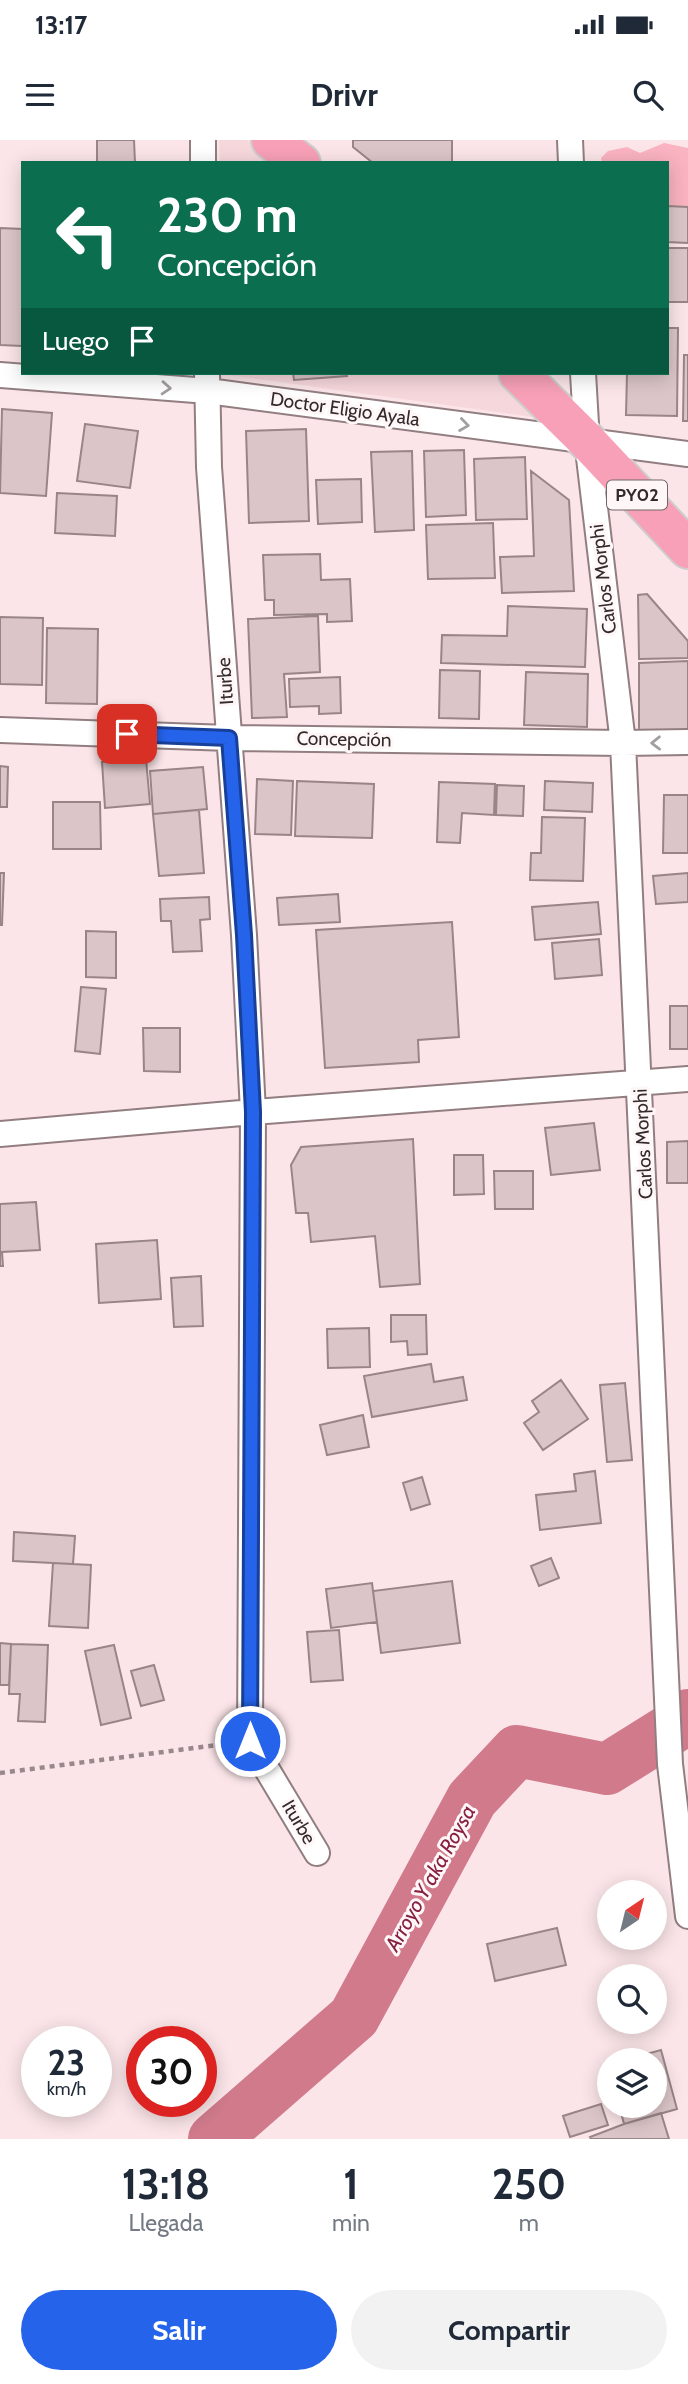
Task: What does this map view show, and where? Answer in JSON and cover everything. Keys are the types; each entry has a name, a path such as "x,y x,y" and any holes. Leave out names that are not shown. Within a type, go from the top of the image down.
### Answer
{"main road":[{"path":"271,140 298,161"},
{"name":"PY02","path":"520,375 587,441 688,549"}],"street":[{"path":"203,140 203,161"},
{"path":"570,140 571,161"},
{"name":"Doctor Eligio Ayala","path":"0,375 208,382 587,441 688,454"},
{"name":"Carlos Morphi","path":"583,375 587,441 623,743 670,1764 688,1916"},
{"name":"Iturbe","path":"208,382 209,467 244,935 253,1112 250,1741 317,1853"},
{"name":"Concepción","path":"0,730 229,738 688,742"},
{"path":"0,1134 688,1079"}],"path":[{"path":"0,1773 250,1741"}],"shaded area":[{"path":"219,140 248,140 271,161 220,161"},
{"path":"664,143 688,148 688,207 669,208 669,161 602,161 601,158 608,151 627,147 640,153"},
{"path":"229,375 495,375 540,418"}],"building":[{"path":"97,140 134,140 135,161 97,161"},
{"path":"353,140 452,140 452,161 370,161 353,147"},
{"path":"669,206 688,207 688,243 669,242"},
{"path":"0,228 21,229 21,346 0,345"},
{"path":"669,248 688,248 688,302 669,302"},
{"path":"669,328 678,328 677,416 626,415 627,375 669,375"},
{"path":"684,355 688,355 688,421 683,421"},
{"path":"293,375 347,376 294,380"},
{"path":"2,409 52,413 46,496 0,493"},
{"path":"85,424 138,431 130,488 77,481"},
{"path":"306,429 309,521 249,523 246,431"},
{"path":"464,450 466,515 426,517 424,451"},
{"path":"412,451 414,530 375,532 371,452"},
{"path":"525,457 527,519 476,520 474,459"},
{"path":"531,471 569,500 574,591 502,593 500,557 534,556"},
{"path":"361,479 362,522 318,524 316,480"},
{"path":"57,493 117,496 115,536 55,533"},
{"path":"493,523 495,578 428,579 426,525"},
{"path":"320,554 321,580 350,579 352,621 327,622 327,614 274,615 274,600 265,600 263,555"},
{"path":"647,594 688,641 688,658 639,659 638,595"},
{"path":"508,606 587,609 585,667 441,663 442,635 507,636"},
{"path":"318,616 320,672 284,674 287,717 252,718 248,619"},
{"path":"0,617 43,618 42,685 0,684"},
{"path":"47,628 98,629 97,704 46,703"},
{"path":"688,661 688,735 639,735 639,663"},
{"path":"440,670 480,671 479,719 439,718"},
{"path":"526,672 588,674 587,727 524,725"},
{"path":"340,677 341,713 319,714 319,706 290,707 289,679"},
{"path":"146,759 150,804 105,808 102,762"},
{"path":"0,766 8,767 7,807 0,807"},
{"path":"203,767 207,809 153,814 150,771"},
{"path":"257,779 293,781 291,835 255,834"},
{"path":"297,781 374,784 372,838 295,836"},
{"path":"545,781 593,783 592,812 544,810"},
{"path":"439,782 495,784 494,815 462,813 460,843 437,842"},
{"path":"497,785 524,786 523,816 496,815"},
{"path":"664,795 688,795 688,853 663,853"},
{"path":"53,802 100,802 101,849 53,849"},
{"path":"199,810 204,873 159,876 153,814"},
{"path":"542,817 585,818 583,881 530,880 531,853 541,853"},
{"path":"0,873 4,873 2,925 0,925"},
{"path":"688,873 688,902 656,904 653,876"},
{"path":"338,894 340,922 279,925 277,898"},
{"path":"209,897 210,919 200,920 202,951 173,952 171,921 161,921 160,899"},
{"path":"598,902 601,934 535,940 532,907"},
{"path":"452,922 459,1037 418,1040 419,1062 325,1068 316,930"},
{"path":"86,931 116,932 116,978 86,977"},
{"path":"599,939 602,975 555,979 552,943"},
{"path":"81,987 106,989 100,1054 75,1051"},
{"path":"670,1006 688,1006 688,1049 670,1049"},
{"path":"143,1028 180,1028 180,1072 144,1071"},
{"path":"594,1123 600,1170 551,1175 545,1128"},
{"path":"413,1139 420,1284 380,1287 375,1236 311,1242 308,1213 296,1213 291,1165 301,1147"},
{"path":"688,1141 688,1183 667,1183 667,1142"},
{"path":"454,1155 483,1155 484,1194 454,1195"},
{"path":"494,1171 533,1171 533,1209 495,1209"},
{"path":"36,1202 40,1250 2,1252 3,1266 0,1266 0,1204"},
{"path":"157,1240 161,1299 99,1303 96,1244"},
{"path":"201,1276 203,1326 174,1327 171,1278"},
{"path":"391,1315 426,1315 427,1354 408,1355 407,1341 391,1342"},
{"path":"369,1328 370,1367 328,1368 327,1329"},
{"path":"431,1364 434,1382 463,1377 467,1400 372,1417 364,1376"},
{"path":"561,1380 588,1419 543,1450 524,1423 539,1412 532,1401"},
{"path":"625,1383 632,1460 607,1462 600,1385"},
{"path":"363,1415 369,1447 327,1455 320,1425"},
{"path":"595,1471 601,1523 540,1530 536,1495 576,1491 574,1474"},
{"path":"422,1477 430,1504 411,1510 403,1483"},
{"path":"14,1532 75,1536 73,1564 13,1561"},
{"path":"551,1558 559,1578 539,1586 531,1566"},
{"path":"53,1563 91,1565 88,1628 49,1626"},
{"path":"452,1581 460,1643 381,1653 373,1591"},
{"path":"372,1583 377,1622 331,1628 326,1589"},
{"path":"339,1630 343,1680 311,1682 307,1632"},
{"path":"0,1643 11,1644 9,1685 0,1685"},
{"path":"11,1644 48,1645 45,1722 18,1721 20,1694 9,1694"},
{"path":"114,1645 131,1718 101,1725 85,1651"},
{"path":"154,1665 164,1700 141,1706 131,1671"},
{"path":"557,1928 566,1965 495,1981 487,1944"},
{"path":"667,2072 677,2109 667,2112"},
{"path":"597,2105 597,2118 606,2118 608,2125 570,2137 563,2116"},
{"path":"622,2118 645,2118 624,2124"},
{"path":"644,2118 663,2118 669,2139 590,2137"}],"waterway":[{"name":"Arroyo Y aka Roysa","path":"214,2139 354,2017 472,1799 517,1751 607,1769 679,1724 688,1715"}],"route":[{"path":"127,734 229,738 244,935 253,1112 250,1741"}]}
